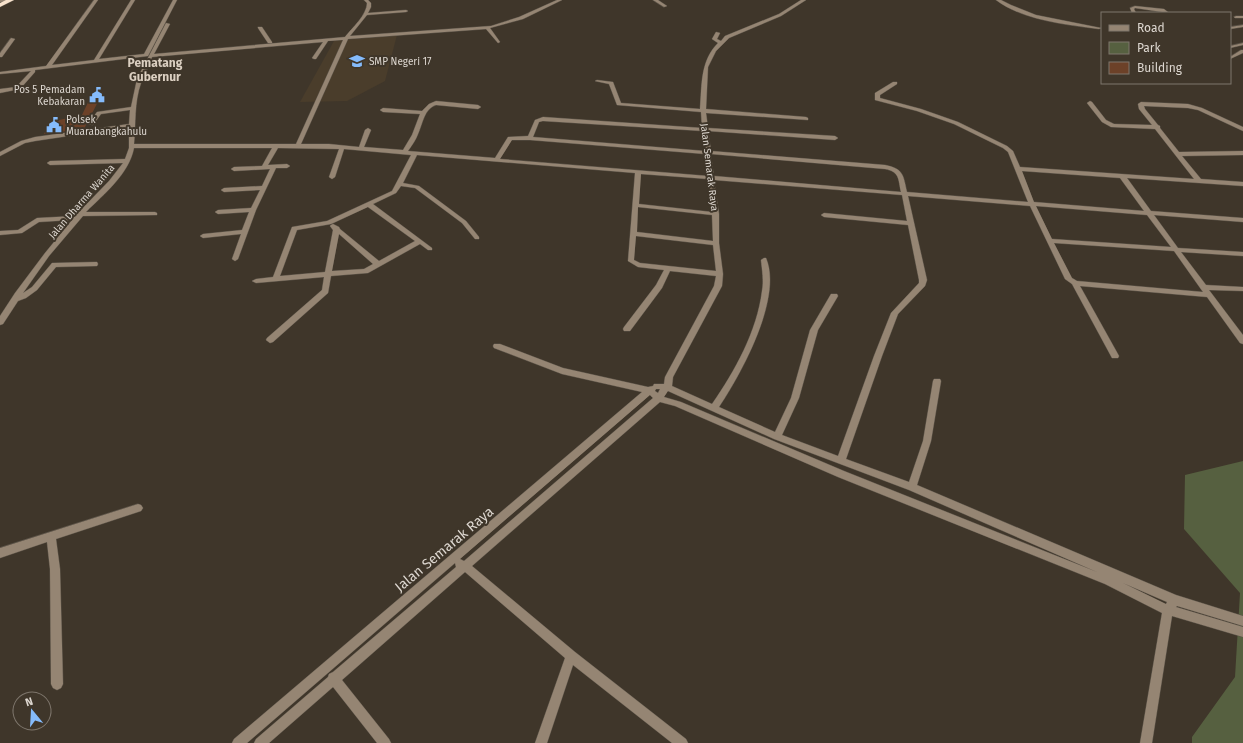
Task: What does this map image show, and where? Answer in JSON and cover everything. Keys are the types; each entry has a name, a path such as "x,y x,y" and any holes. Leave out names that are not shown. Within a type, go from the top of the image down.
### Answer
{"highway":[{"path":"0,6 10,1"}],"street":[{"path":"48,67 96,0"},
{"path":"95,62 133,0"},
{"path":"148,56 175,0"},
{"path":"148,56 181,0"},
{"path":"298,145 348,36 369,7 369,3 366,0"},
{"path":"0,74 48,67 270,42 498,23 529,12 553,0"},
{"path":"0,74 148,56 326,40 348,36 487,27 521,18 560,0"},
{"path":"655,0 666,6"},
{"name":"Jalan Semarak Raya","path":"238,743 660,385 712,298 718,286 720,274 716,243 716,214 703,110 706,69 714,50 721,43 734,34 780,15 804,0"},
{"path":"998,0 1024,12 1063,22 1099,28"},
{"path":"0,1 10,1"},
{"path":"1134,12 1132,8 1135,7 1164,10 1167,12"},
{"path":"365,14 406,11"},
{"path":"167,16 172,15"},
{"path":"1236,17 1243,17"},
{"path":"1231,28 1243,26"},
{"path":"487,27 498,42"},
{"path":"260,28 270,42"},
{"path":"718,33 714,39 721,43"},
{"path":"0,56 13,39"},
{"path":"314,58 326,40"},
{"path":"1231,47 1243,44"},
{"path":"1231,58 1243,51"},
{"name":"Jalan Dharma Wanita","path":"0,322 15,299 79,216 114,178 127,161 132,146 130,125 133,108 141,76 145,73 148,56"},
{"path":"0,91 18,88 33,71"},
{"path":"598,81 612,83 619,104 806,119"},
{"path":"895,83 877,94 878,99 919,110 956,123 993,140 1010,152 1032,204 1069,279 1075,283 1115,356"},
{"path":"276,279 294,228 329,223 394,192 400,184 411,159 415,135 423,113 427,107 434,103 478,107"},
{"path":"1090,103 1104,122 1113,126 1158,127"},
{"path":"1199,181 1158,127 1142,109 1141,104 1188,106 1200,109 1243,129"},
{"path":"91,124 99,112 133,108"},
{"path":"383,110 423,113"},
{"path":"530,138 537,121 543,119 835,138"},
{"path":"0,154 23,142 35,139 130,125"},
{"path":"360,149 368,130"},
{"path":"497,159 510,138 530,138 894,169 900,174 903,194 911,223 923,280 922,284 895,314 878,356 841,461"},
{"path":"132,146 298,145 360,149 497,159 903,194 1243,220"},
{"path":"264,167 276,146"},
{"path":"332,177 342,148"},
{"path":"1178,154 1243,153"},
{"path":"50,163 127,161"},
{"path":"234,169 287,166"},
{"path":"235,259 253,210 274,167"},
{"path":"1018,169 1243,184"},
{"path":"638,172 631,261 633,263 720,274"},
{"path":"1122,176 1243,341"},
{"path":"400,184 417,188 464,222 477,238"},
{"path":"224,190 263,188"},
{"path":"369,204 430,249"},
{"path":"635,205 716,214"},
{"path":"218,212 253,210"},
{"path":"0,233 20,232 37,220 43,219 79,216 156,214"},
{"path":"824,215 911,223"},
{"path":"329,223 337,228 378,264"},
{"path":"270,340 325,291 337,228"},
{"path":"203,236 244,232"},
{"path":"633,234 716,243"},
{"path":"256,281 366,271 420,241"},
{"path":"1050,241 1243,254"},
{"path":"713,408 722,396 756,331 766,289 764,260"},
{"path":"15,299 28,295 34,290 54,265 95,264"},
{"path":"627,329 659,286 668,268"},
{"path":"1075,283 1209,295"},
{"path":"1203,287 1243,289"},
{"path":"777,437 795,398 814,330 834,296"},
{"path":"497,346 562,371 660,385 777,437 912,487 1175,600 1243,621"},
{"path":"912,487 927,441 938,381"},
{"name":"Jalan Semarak Raya","path":"260,743 333,678 659,398 660,385"},
{"path":"659,398 678,404 841,474 1109,582 1168,610 1243,632"},
{"path":"543,484 553,490"},
{"path":"0,553 51,537 78,526 138,508"},
{"path":"51,537 56,569 57,684"},
{"path":"452,561 465,566 571,656 682,743"},
{"path":"1146,743 1168,610 1175,600"},
{"path":"541,743 571,656"},
{"path":"333,678 385,743"}],"shaded area":[{"name":"SMP Negeri 17","path":"397,35 385,81 347,101 300,102 334,41"}],"green space":[{"path":"1243,461 1243,743 1192,743 1192,737 1235,677 1240,593 1184,529 1185,475"}],"building":[{"path":"103,92 84,129 44,134 50,122 82,115 92,94"}],"place":[{"name":"SMP Negeri 17","path":"357,61"},
{"name":"Pos 5 Pemadam Kebakaran","path":"97,95"},
{"name":"Polsek Muarabangkahulu","path":"54,125"}],"district":[{"name":"Pematang Gubernur","path":"155,70"}]}
